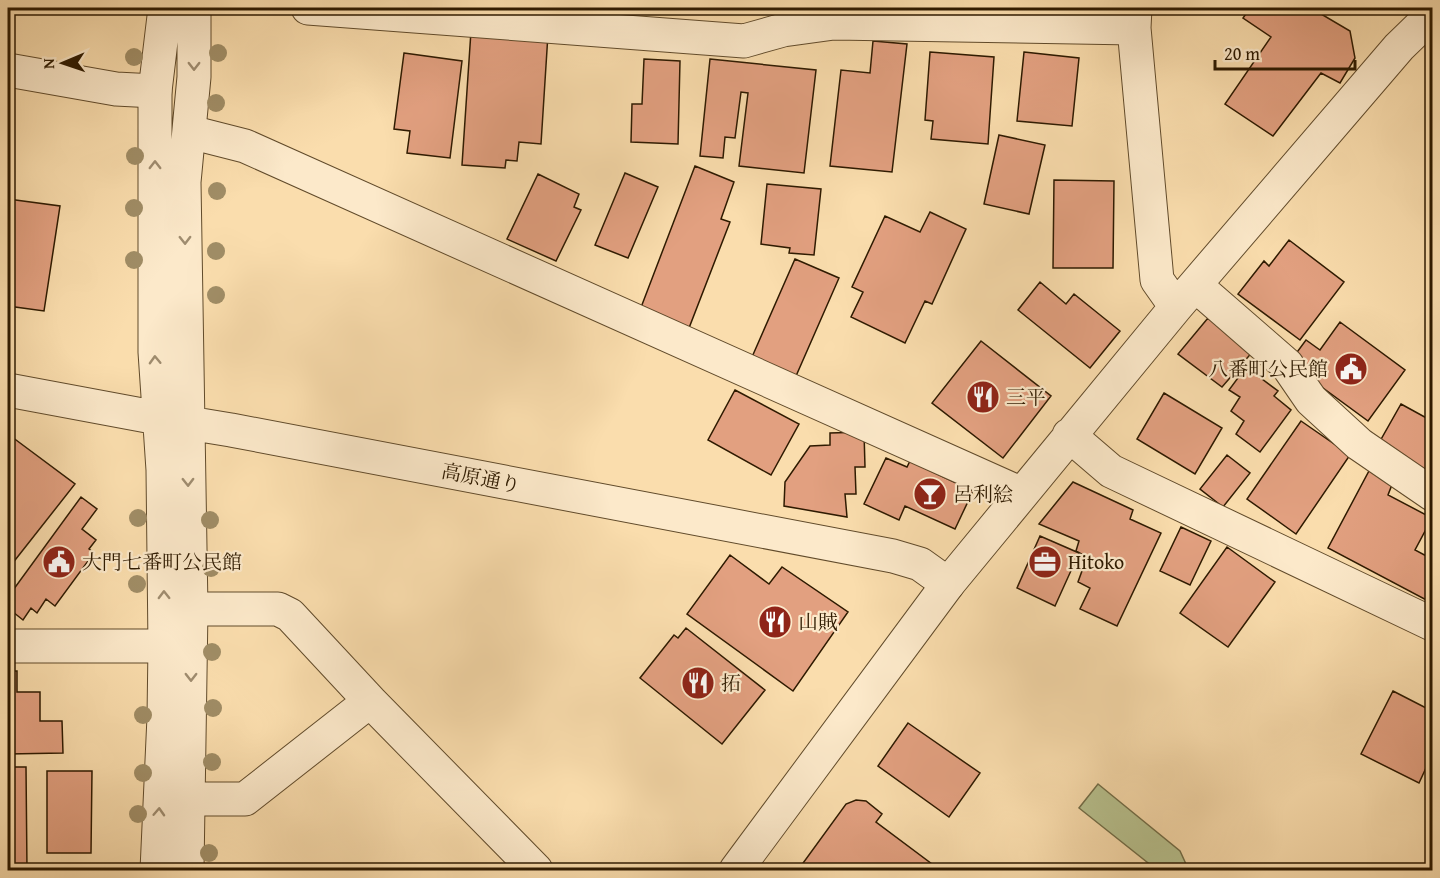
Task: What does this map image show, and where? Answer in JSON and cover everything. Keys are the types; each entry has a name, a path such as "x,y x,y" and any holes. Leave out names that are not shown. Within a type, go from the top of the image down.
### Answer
{"street":[{"path":"165,8 155,92 155,352 172,421 191,609 188,870"},
{"path":"158,870 165,646 163,482 172,421 184,182 194,78 194,8"},
{"path":"308,8 744,41 783,30 834,23 1135,18 1157,280 1185,296 1287,365 1311,400 1351,437 1432,494"},
{"path":"736,870 948,584 1185,296 1399,47 1432,15"},
{"path":"8,70 116,89 155,92"},
{"path":"190,132 245,146 1022,494"},
{"name":"高原通り","path":"8,390 893,556 920,564 948,584"},
{"path":"1070,435 1111,471 1432,624"},
{"path":"191,609 278,609 290,615 370,701 536,870"},
{"path":"8,646 165,646"},
{"path":"190,799 245,798 370,701"}],"green space":[{"path":"1098,784 1180,851 1186,864 1184,870 1157,870 1079,808"}],"building":[{"path":"1250,8 1311,8 1350,31 1355,58 1340,83 1321,73 1273,136 1225,104 1271,37 1243,18"},
{"path":"471,31 548,34 541,144 519,142 517,161 506,160 505,168 462,165"},
{"path":"873,41 907,44 892,172 830,166 841,70 870,73"},
{"path":"930,52 994,57 988,144 931,139 933,121 925,120"},
{"path":"1024,52 1079,58 1072,126 1017,121"},
{"path":"404,53 462,61 450,158 407,153 410,131 394,129"},
{"path":"644,59 680,61 678,144 631,142 632,104 642,104"},
{"path":"710,59 816,70 804,173 739,166 748,93 741,92 735,138 725,137 723,158 700,156"},
{"path":"999,135 1045,145 1029,214 984,204"},
{"path":"695,166 734,182 721,219 730,222 689,328 640,310"},
{"path":"625,173 658,187 628,258 595,245"},
{"path":"538,174 579,194 574,207 581,210 556,261 507,239"},
{"path":"1054,180 1114,181 1113,268 1053,268"},
{"path":"767,184 821,189 814,255 789,253 790,248 761,244"},
{"path":"8,199 60,206 44,311 8,306"},
{"path":"930,212 966,229 932,304 925,301 905,343 851,317 863,292 852,287 885,216 920,232"},
{"path":"1289,240 1344,282 1300,340 1238,294 1264,261 1269,266"},
{"path":"795,259 839,278 796,376 752,357"},
{"path":"1040,282 1066,304 1074,294 1120,331 1090,368 1018,310"},
{"path":"1208,318 1255,349 1222,387 1178,354"},
{"path":"1340,322 1405,370 1368,421 1289,363 1306,340 1320,350"},
{"path":"981,341 1051,396 1003,458 932,403"},
{"path":"1246,367 1278,391 1274,396 1291,410 1260,452 1236,434 1244,421 1231,411 1240,397 1229,390"},
{"path":"735,390 799,424 771,475 708,440"},
{"path":"1164,393 1222,428 1195,474 1137,439"},
{"path":"1401,404 1432,421 1432,485 1375,450"},
{"path":"1301,421 1350,455 1296,534 1247,499"},
{"path":"864,432 865,467 855,467 856,494 845,494 847,517 784,506 785,482 810,446 830,445 830,433"},
{"path":"8,434 75,484 8,569"},
{"path":"1227,455 1250,473 1223,507 1200,489"},
{"path":"886,458 907,467 910,461 973,491 955,529 905,506 899,520 864,504"},
{"path":"1370,469 1393,482 1388,495 1432,518 1415,550 1432,559 1432,603 1328,548"},
{"path":"1073,482 1133,510 1130,519 1161,533 1117,626 1080,609 1090,588 1078,582 1087,557 1076,551 1079,541 1039,524"},
{"path":"81,497 97,509 82,529 96,540 89,549 94,553 55,606 46,599 37,613 31,608 23,620 8,608 8,597"},
{"path":"1181,527 1211,541 1190,585 1160,571"},
{"path":"1040,536 1079,553 1055,606 1017,588"},
{"path":"1227,547 1275,582 1228,647 1180,613"},
{"path":"730,555 769,584 782,567 848,612 793,691 687,614"},
{"path":"686,628 765,690 722,744 640,678 674,635 678,638"},
{"path":"8,671 17,671 17,692 40,692 40,721 62,721 63,753 8,754"},
{"path":"1393,691 1432,711 1432,755 1419,783 1361,754"},
{"path":"908,723 980,773 949,817 878,766"},
{"path":"8,767 26,767 27,870 8,870"},
{"path":"47,771 92,771 91,853 47,853"},
{"path":"856,800 866,801 882,814 876,822 940,870 798,870 846,804"}],"place":[{"name":"八番町公民館","path":"1351,369"},
{"name":"三平","path":"983,397"},
{"name":"呂利絵","path":"930,494"},
{"name":"大門七番町公民館","path":"59,562"},
{"name":"Hitoko","path":"1045,562"},
{"name":"山賊","path":"775,622"},
{"name":"拓","path":"698,683"}]}
